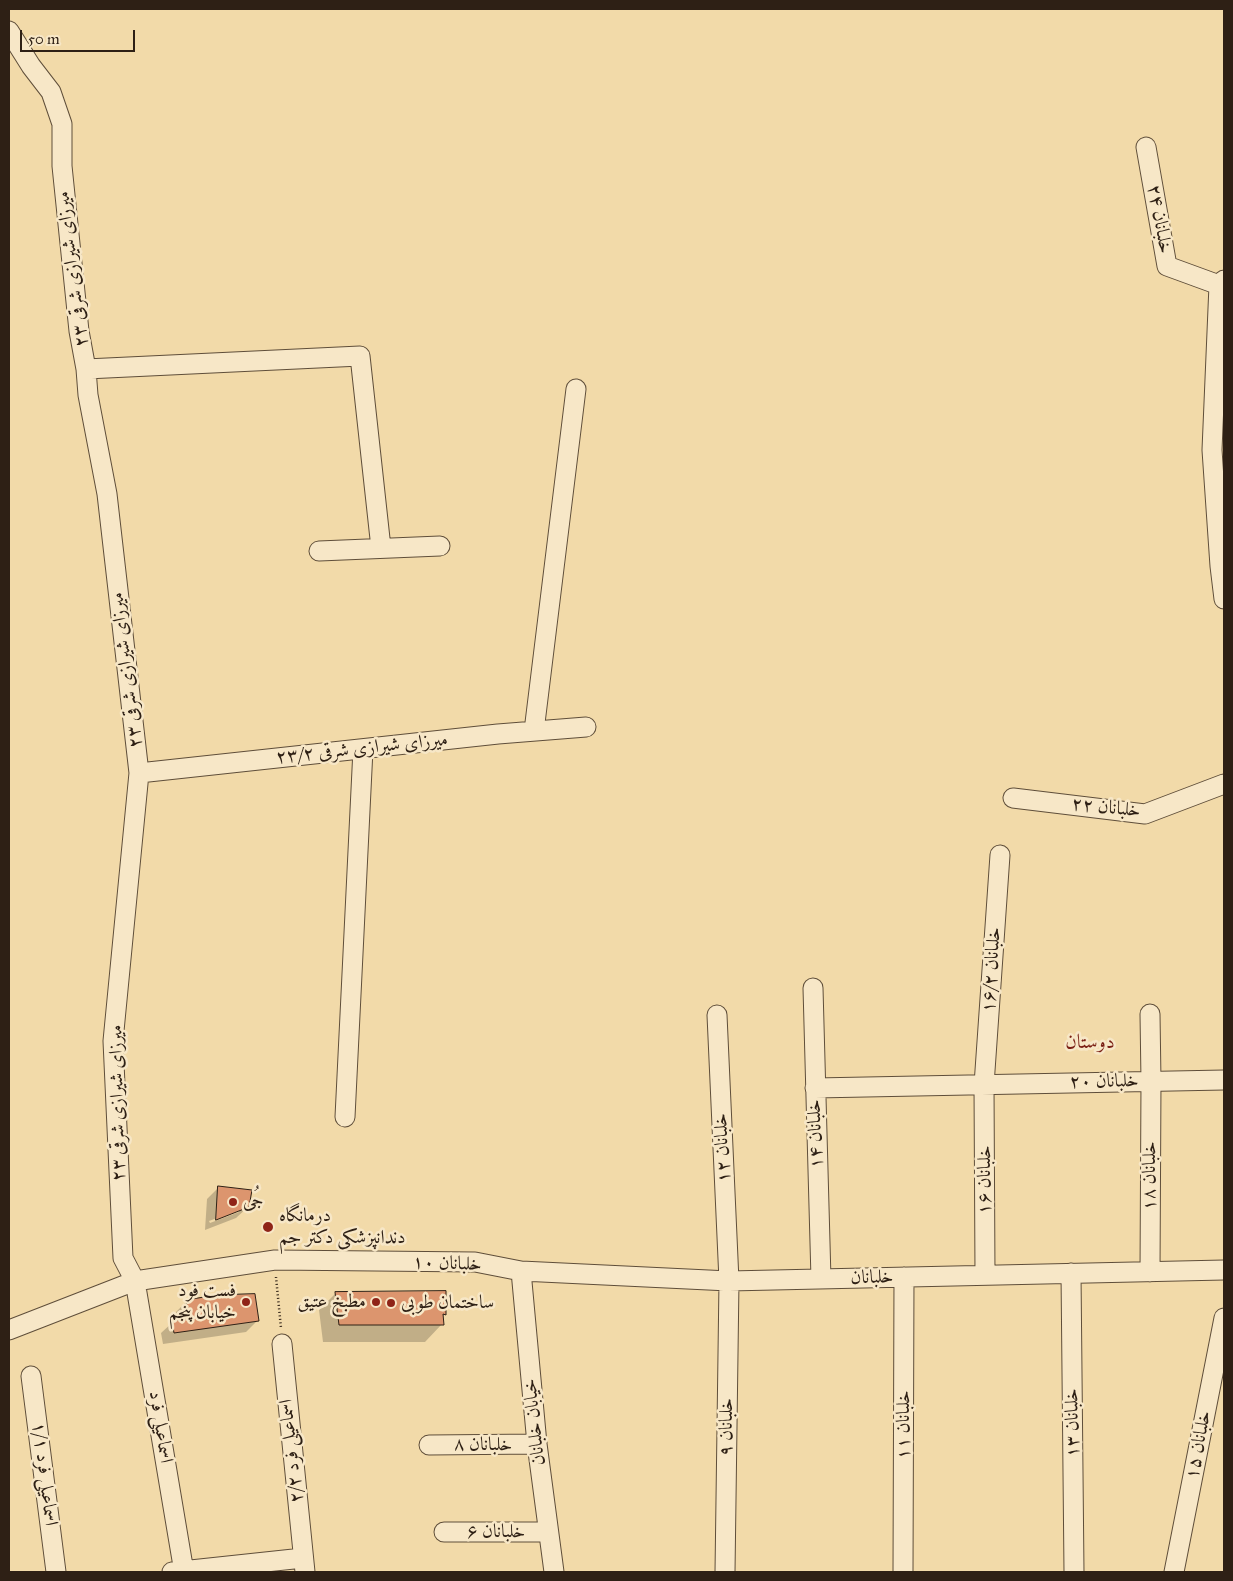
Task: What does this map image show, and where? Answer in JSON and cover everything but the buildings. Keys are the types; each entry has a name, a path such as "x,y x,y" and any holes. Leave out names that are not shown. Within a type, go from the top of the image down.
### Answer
{"street":[{"name":"۲۳ میرزای شیرازی شرقی","path":"9,31 51,92 62,124 62,166 78,331 107,494 139,773 113,1041 123,1258 135,1281"},
{"path":"9,55 32,66"},
{"name":"۲۴ خلبانان","path":"1146,147 1167,266 1222,282"},
{"path":"1222,282 1212,450 1224,599"},
{"path":"86,369 360,356 381,548"},
{"path":"534,731 576,389"},
{"path":"319,551 440,546"},
{"name":"۲۳/۲ میرزای شیرازی شرقی","path":"139,773 586,727"},
{"path":"345,1117 363,749"},
{"name":"۲۲ خلبانان","path":"1013,798 1145,814 1224,784"},
{"name":"۱۶/۲ خلبانان","path":"984,1085 1000,855"},
{"name":"۱۴ خلبانان","path":"813,988 820,1279"},
{"name":"۱۸ خلبانان","path":"1150,1014 1150,1272"},
{"name":"۱۲ خلبانان","path":"716,1015 729,1281"},
{"name":"۲۰ خلبانان","path":"815,1088 1224,1080"},
{"name":"۱۶ خلبانان","path":"984,1085 986,1275"},
{"name":"۱۰ خلبانان","path":"9,1330 135,1281 275,1260 475,1262 520,1270"},
{"name":"خلبانان","path":"520,1270 729,1281 1224,1270"},
{"name":"خیابان خلبانان","path":"520,1270 537,1444 554,1572"},
{"name":"۱۳ خلبانان","path":"1071,1273 1074,1572"},
{"name":"۱۱ خلبانان","path":"903,1572 904,1277"},
{"name":"اسماعیلی فرد","path":"135,1281 180,1572"},
{"name":"۹ خلبانان","path":"725,1572 729,1281"},
{"name":"۱۵ خلبانان","path":"1174,1572 1224,1318"},
{"name":"۲/۲ اسماعیلی فرد","path":"282,1344 304,1565"},
{"name":"۱/۱ اسماعیلی فرد","path":"31,1376 56,1572"},
{"name":"۸ خلبانان","path":"429,1445 537,1444"},
{"name":"۶ خلبانان","path":"444,1532 548,1532"},
{"path":"180,1572 304,1565"}],"path":[{"path":"275,1260 282,1344"}],"place":[{"name":"جُی","path":"233,1202"},
{"name":"درمانگاه دندانپزشکی دکتر جم","path":"268,1227"},
{"name":"فست فود خیابان پنجم","path":"246,1302"},
{"name":"مطبخ عتیق","path":"376,1302"},
{"name":"ساختمان طوبی","path":"391,1303"}],"district":[{"name":"دوستان","path":"1090,1043"}]}
